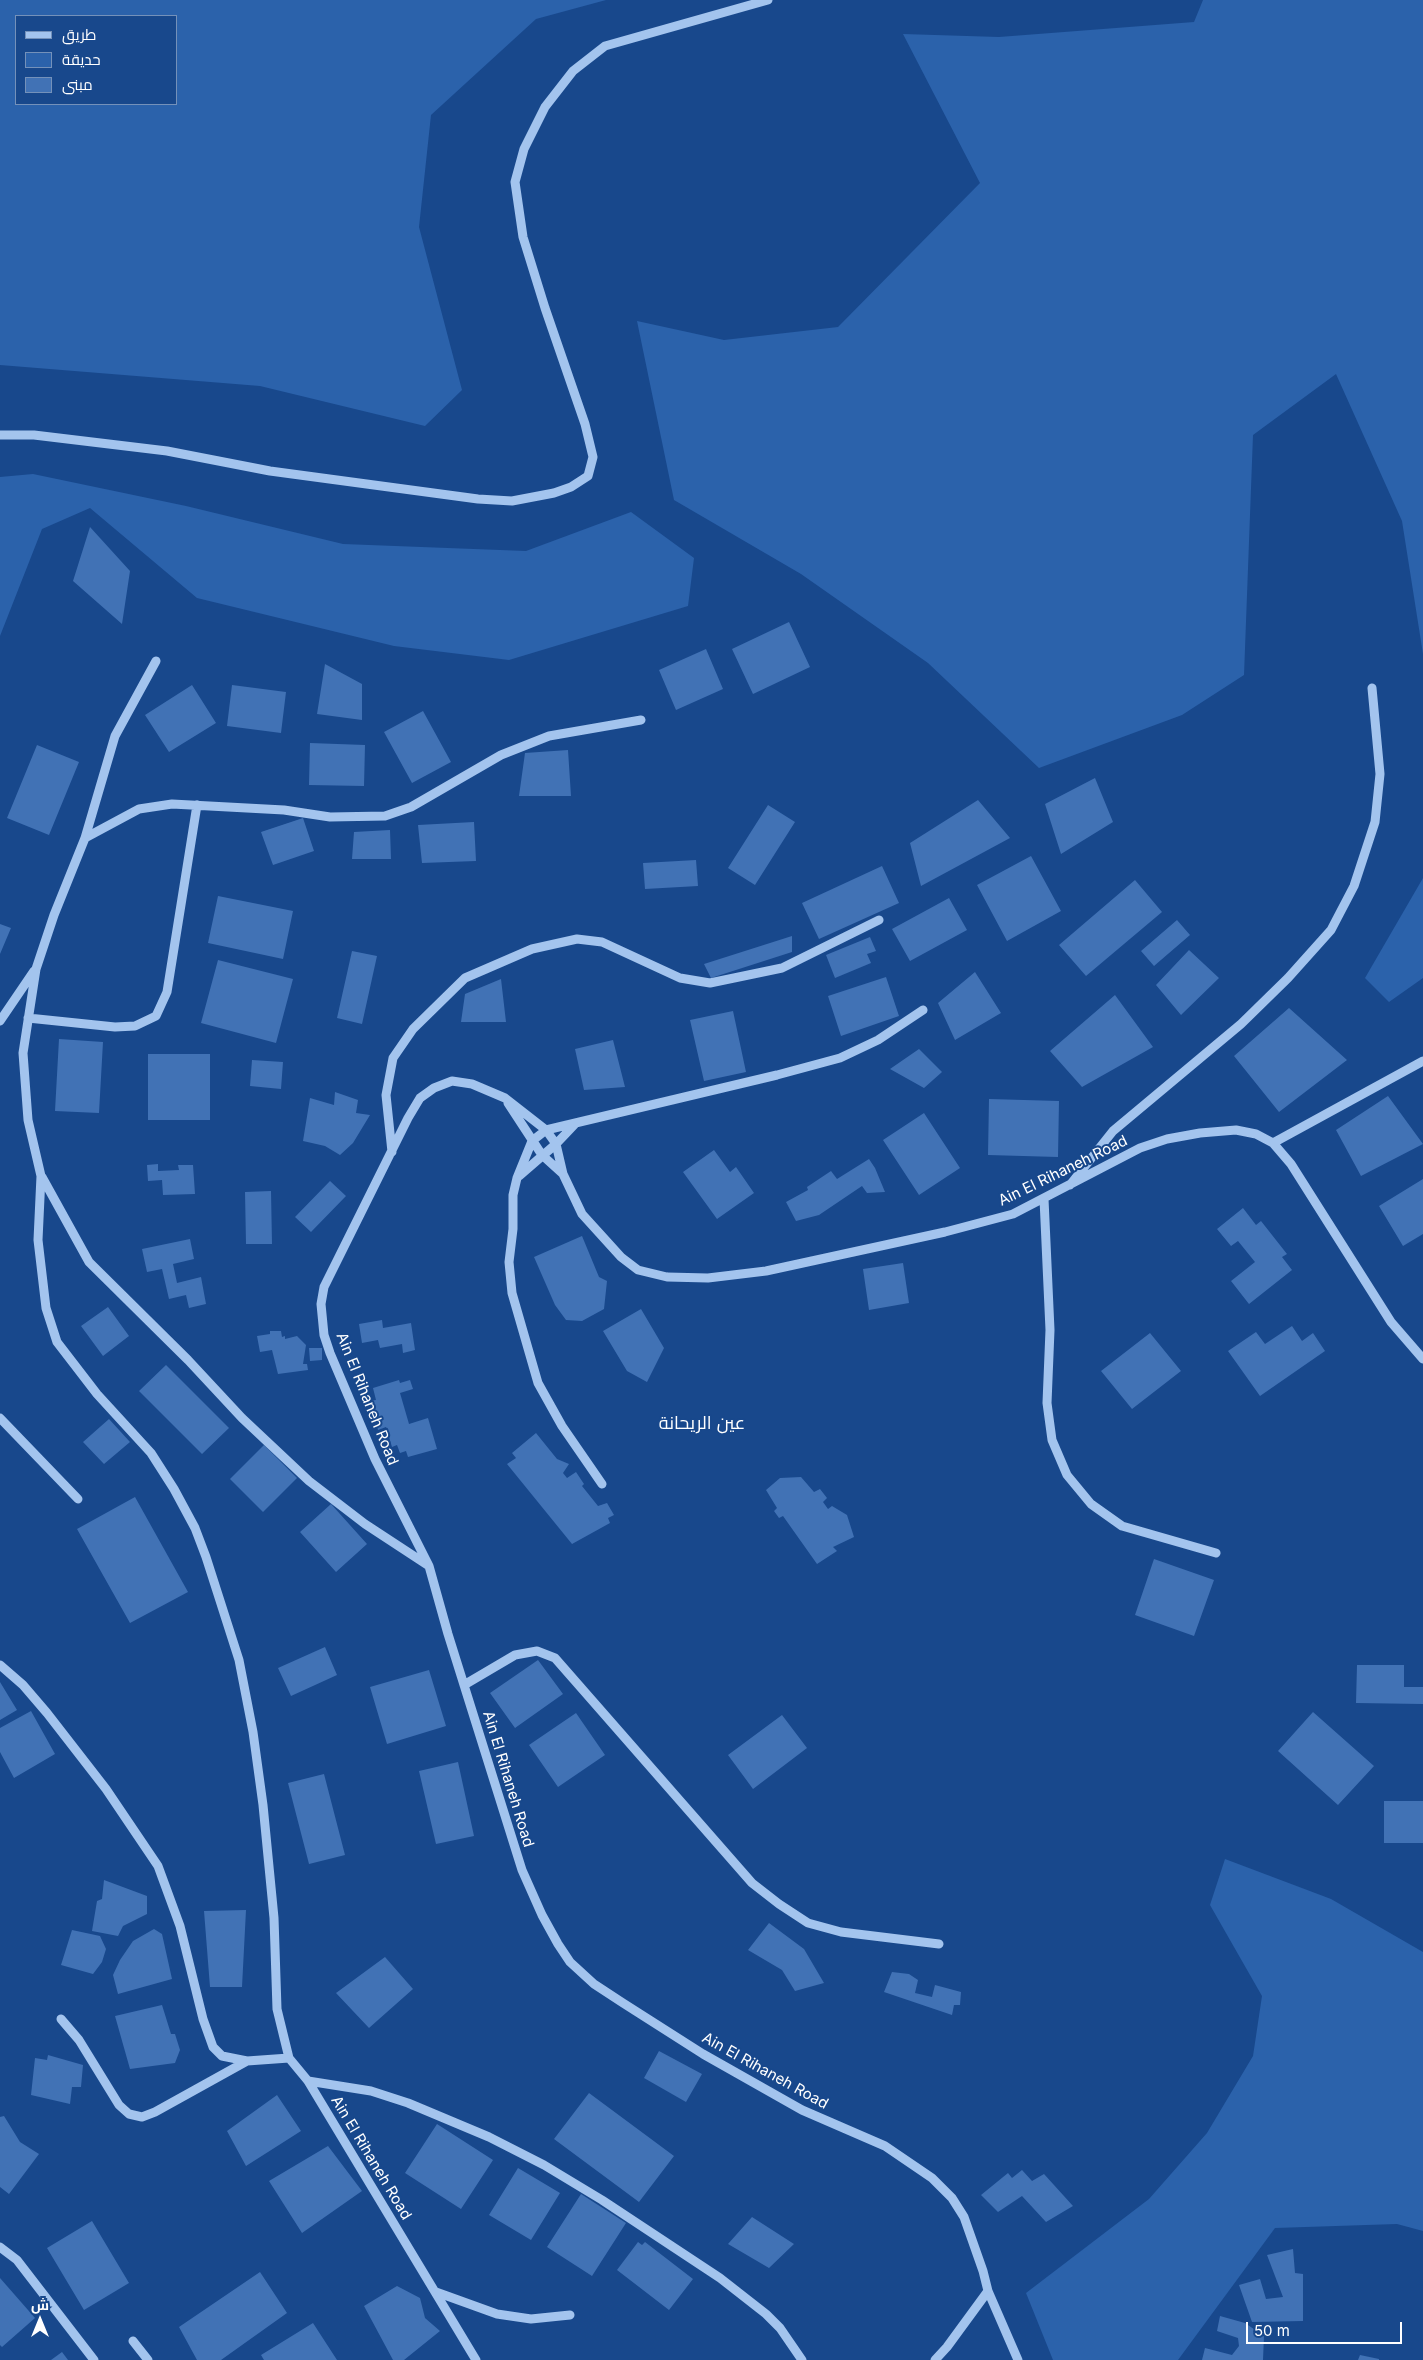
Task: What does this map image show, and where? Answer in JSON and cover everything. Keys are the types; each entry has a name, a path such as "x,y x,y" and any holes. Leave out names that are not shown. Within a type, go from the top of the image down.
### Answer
{"street":[{"path":"0,434 34,435 167,451 270,471 478,499 512,501 554,494 571,486 588,476 593,457 585,424 523,237 515,182 524,149 545,107 573,71 605,46 768,0"},
{"path":"156,661 115,736 85,838 54,915 36,969 23,1053 28,1120 41,1176 38,1233 41,1265 46,1308 57,1342 97,1394 151,1453 174,1489 203,1550 239,1660 253,1732 263,1805 274,1918 277,2009 289,2058 308,2080"},
{"path":"1069,1187 1113,1131 1242,1024 1288,978 1331,930 1354,886 1375,822 1380,774 1372,688"},
{"path":"85,838 139,809 172,804 284,810 330,816 385,816 411,807 501,755 550,736 641,720"},
{"path":"28,1018 115,1028 135,1026 156,1016 166,992 197,806"},
{"path":"392,1152 386,1095 392,1058 413,1029 465,978 532,949 578,939 602,942 680,978 710,983 782,968 879,920"},
{"path":"0,1021 36,969"},
{"path":"602,1484 562,1426 538,1383 512,1293 509,1262 513,1229 513,1195 517,1178 532,1141 546,1130 777,1075 840,1058 878,1040 923,1010"},
{"path":"1274,1144 1423,1061"},
{"name":"Ain El Rihaneh Road","path":"1018,2360 988,2291 964,2217 952,2198 932,2178 885,2146 802,2110 703,2054 594,1984 570,1962 542,1915 522,1870 464,1685 430,1566 375,1459 330,1353 324,1335 321,1304 324,1287 408,1118 420,1098 434,1088 452,1082 472,1084 505,1098 546,1130 556,1144 563,1174 582,1214 621,1257 638,1270 668,1277 708,1278 766,1270 842,1256 1014,1214 1069,1187 1140,1148 1167,1139 1200,1133 1236,1130 1256,1134 1274,1144 1291,1164 1392,1322 1423,1359"},
{"name":"Ain El Rihaneh Road","path":"505,1098 542,1155 563,1174"},
{"path":"517,1178 556,1144 575,1124"},
{"path":"41,1176 89,1262 188,1360 242,1418 309,1481 364,1524 430,1566"},
{"path":"1044,1199 1050,1330 1047,1403 1052,1440 1067,1475 1091,1504 1122,1526 1216,1553"},
{"path":"0,1418 78,1500"},
{"path":"464,1685 515,1655 537,1652 555,1658 746,1876 779,1904 808,1923 841,1932 939,1944"},
{"path":"0,1665 23,1685 106,1789 158,1866 180,1926 213,2047 222,2056 247,2061 289,2058"},
{"path":"61,2018 79,2040 119,2105 129,2114 142,2116 155,2112 247,2061"},
{"name":"Ain El Rihaneh Road","path":"308,2080 476,2360"},
{"name":"Ain El Rihaneh Road","path":"308,2080 371,2091 408,2103 490,2137 544,2165 602,2200 720,2278 766,2314 780,2328 802,2360"},
{"path":"0,2247 16,2260 94,2360"},
{"path":"935,2360 947,2347 988,2291"},
{"path":"436,2292 497,2314 531,2319 570,2315"},
{"path":"133,2341 148,2360"}],"green space":[{"path":"0,0 606,0 536,19 431,115 419,227 462,390 425,426 260,386 0,365"},
{"path":"1203,0 1423,0 1423,654 1402,521 1336,374 1253,435 1244,675 1182,715 1039,768 928,663 801,574 674,500 637,321 724,340 838,327 980,183 903,34 999,37 1194,22"},
{"path":"33,474 186,506 343,544 526,551 631,512 694,558 688,606 509,660 394,646 197,598 90,508 42,529 0,636 0,477"},
{"path":"1423,878 1423,978 1389,1002 1365,978"},
{"path":"1225,1859 1331,1899 1423,1952 1423,2231 1397,2224 1275,2228 1178,2360 1053,2360 1026,2293 1149,2199 1207,2133 1253,2056 1262,1996 1210,1905"}],"building":[{"path":"90,527 130,571 122,624 73,581"},
{"path":"789,622 810,667 753,694 732,649"},
{"path":"706,649 723,689 676,710 659,670"},
{"path":"325,664 362,684 362,720 317,714"},
{"path":"192,685 216,723 169,752 145,715"},
{"path":"232,685 286,692 281,733 227,726"},
{"path":"423,711 451,762 412,783 384,732"},
{"path":"310,743 365,745 364,786 309,785"},
{"path":"37,745 79,762 49,835 7,818"},
{"path":"568,750 571,796 519,796 525,753"},
{"path":"1095,778 1113,822 1061,854 1045,804"},
{"path":"978,800 1010,838 921,886 910,843"},
{"path":"768,805 795,822 755,885 728,868"},
{"path":"303,818 314,851 273,865 261,832"},
{"path":"474,822 476,861 422,863 418,825"},
{"path":"390,830 391,859 352,859 354,832"},
{"path":"1031,856 1061,911 1007,941 977,885"},
{"path":"696,860 698,886 645,889 643,863"},
{"path":"882,866 899,903 819,939 802,903"},
{"path":"1135,880 1162,912 1086,976 1059,945"},
{"path":"218,896 293,911 283,959 208,943"},
{"path":"949,898 967,930 910,961 892,929"},
{"path":"1177,920 1190,935 1154,966 1141,951"},
{"path":"0,924 11,928 0,954"},
{"path":"792,936 792,952 711,978 704,964"},
{"path":"870,937 876,951 867,954 871,963 835,978 826,955"},
{"path":"1189,950 1219,978 1181,1015 1156,985"},
{"path":"352,951 377,956 362,1024 337,1018"},
{"path":"218,960 293,979 276,1043 201,1023"},
{"path":"975,972 1001,1013 955,1040 938,1003"},
{"path":"886,977 899,1016 841,1036 828,996"},
{"path":"501,979 506,1022 461,1022 465,994"},
{"path":"1115,995 1153,1047 1082,1087 1050,1051"},
{"path":"1289,1008 1347,1060 1279,1112 1234,1056"},
{"path":"733,1011 746,1072 704,1081 690,1020"},
{"path":"59,1039 103,1042 99,1113 55,1111"},
{"path":"613,1040 625,1087 584,1090 575,1049"},
{"path":"919,1049 942,1072 924,1088 890,1069"},
{"path":"148,1054 210,1054 210,1120 148,1120"},
{"path":"252,1060 283,1062 281,1089 250,1086"},
{"path":"335,1092 358,1100 356,1113 370,1115 353,1143 340,1155 325,1146 303,1141 310,1098 334,1105"},
{"path":"1388,1096 1423,1144 1361,1176 1336,1130"},
{"path":"989,1099 1059,1101 1058,1157 988,1155"},
{"path":"924,1113 960,1168 919,1195 883,1140"},
{"path":"714,1150 730,1172 736,1167 754,1193 717,1219 683,1172"},
{"path":"869,1159 885,1192 867,1193 862,1186 819,1215 796,1221 786,1202 808,1190 807,1187 831,1171 837,1179"},
{"path":"158,1164 158,1171 179,1170 178,1165 193,1165 195,1194 163,1195 162,1180 148,1181 147,1165"},
{"path":"1423,1179 1423,1234 1403,1246 1379,1206"},
{"path":"330,1181 346,1196 311,1232 295,1217"},
{"path":"271,1191 272,1244 246,1244 245,1192"},
{"path":"1243,1208 1256,1225 1261,1221 1287,1254 1282,1257 1292,1270 1249,1304 1231,1281 1255,1262 1238,1241 1231,1246 1217,1229"},
{"path":"582,1236 599,1277 607,1281 604,1309 582,1321 566,1320 555,1305 534,1257"},
{"path":"190,1239 194,1259 173,1264 177,1283 201,1277 206,1304 189,1308 186,1295 169,1299 162,1269 147,1272 142,1249"},
{"path":"903,1263 909,1303 869,1310 863,1269"},
{"path":"108,1307 129,1336 103,1356 81,1326"},
{"path":"641,1309 664,1348 647,1382 627,1371 603,1331"},
{"path":"382,1320 383,1328 411,1323 415,1350 403,1353 402,1344 380,1348 378,1340 362,1343 359,1324"},
{"path":"1292,1326 1302,1341 1313,1333 1325,1351 1260,1396 1228,1351 1256,1332 1265,1344"},
{"path":"270,1331 281,1331 282,1337 285,1336 285,1339 297,1336 306,1345 303,1364 307,1364 308,1370 278,1374 272,1350 260,1352 257,1336 270,1334"},
{"path":"1150,1333 1181,1371 1132,1409 1101,1371"},
{"path":"309,1348 322,1348 322,1360 310,1361"},
{"path":"166,1365 229,1428 202,1454 139,1391"},
{"path":"399,1380 400,1383 410,1380 413,1389 400,1393 409,1424 428,1418 437,1449 408,1457 406,1451 400,1453 397,1445 392,1447 386,1427 378,1430 370,1401 376,1400 373,1388"},
{"path":"109,1419 130,1442 104,1464 83,1442"},
{"path":"536,1433 557,1459 569,1464 563,1473 567,1478 576,1472 584,1484 582,1486 598,1506 607,1503 614,1515 608,1518 610,1523 572,1544 507,1464 516,1458 512,1453"},
{"path":"264,1445 297,1478 263,1512 230,1479"},
{"path":"801,1477 814,1492 820,1489 827,1498 823,1502 828,1509 832,1506 847,1515 854,1537 833,1547 837,1551 817,1564 783,1516 779,1518 774,1511 777,1508 766,1490 780,1478"},
{"path":"135,1497 188,1592 130,1623 77,1529"},
{"path":"331,1504 367,1544 336,1572 300,1532"},
{"path":"1154,1559 1214,1580 1194,1636 1135,1615"},
{"path":"325,1647 337,1675 291,1696 278,1668"},
{"path":"538,1660 563,1694 515,1728 490,1693"},
{"path":"1357,1665 1404,1665 1404,1687 1423,1687 1423,1704 1356,1703"},
{"path":"429,1670 446,1726 387,1744 370,1687"},
{"path":"0,1682 17,1710 0,1720"},
{"path":"31,1711 55,1754 14,1778 0,1752 0,1728"},
{"path":"1313,1712 1374,1766 1338,1805 1278,1751"},
{"path":"576,1713 605,1755 558,1787 529,1745"},
{"path":"782,1715 807,1748 753,1789 728,1755"},
{"path":"458,1762 474,1836 436,1844 419,1771"},
{"path":"324,1774 345,1855 309,1864 288,1783"},
{"path":"1384,1801 1423,1801 1423,1843 1384,1843"},
{"path":"104,1880 147,1896 147,1914 123,1926 118,1936 92,1931 97,1901 102,1899"},
{"path":"246,1910 242,1987 210,1987 204,1911"},
{"path":"769,1923 804,1949 824,1983 795,1991 782,1970 748,1950"},
{"path":"154,1929 162,1934 172,1979 118,1994 113,1975 120,1960 133,1941"},
{"path":"72,1930 100,1936 106,1949 102,1962 93,1974 61,1965"},
{"path":"385,1957 413,1989 369,2028 336,1993"},
{"path":"892,1972 909,1974 918,1980 915,1993 932,1997 935,1985 961,1992 960,2005 954,2005 952,2015 884,1992"},
{"path":"162,2005 171,2034 175,2034 180,2050 175,2063 130,2069 115,2016"},
{"path":"659,2051 702,2074 686,2102 644,2078"},
{"path":"48,2055 83,2065 81,2087 72,2087 70,2104 31,2095 35,2058 47,2060"},
{"path":"589,2093 674,2156 639,2202 554,2139"},
{"path":"277,2095 301,2131 246,2166 227,2131"},
{"path":"4,2116 20,2142 39,2154 9,2194 0,2187 0,2117"},
{"path":"437,2124 493,2160 461,2209 405,2173"},
{"path":"328,2146 362,2191 302,2233 269,2181"},
{"path":"518,2168 560,2193 531,2240 489,2215"},
{"path":"1022,2170 1032,2181 1044,2174 1073,2206 1046,2222 1022,2196 998,2212 981,2195 1008,2173 1012,2178"},
{"path":"581,2194 626,2223 592,2276 547,2247"},
{"path":"752,2217 794,2244 769,2268 728,2244"},
{"path":"92,2221 129,2283 84,2310 47,2248"},
{"path":"638,2242 642,2245 645,2242 693,2279 669,2310 617,2270"},
{"path":"1293,2249 1295,2273 1303,2274 1303,2321 1252,2322 1239,2285 1260,2279 1266,2299 1283,2297 1267,2255"},
{"path":"260,2272 287,2313 221,2360 197,2360 179,2327"},
{"path":"0,2278 35,2318 2,2347 0,2345"},
{"path":"397,2286 420,2298 425,2318 440,2331 404,2360 393,2360 364,2306"},
{"path":"1220,2316 1245,2323 1264,2336 1263,2360 1202,2360 1205,2348 1232,2355 1239,2346 1238,2338 1217,2331"},
{"path":"313,2323 337,2360 264,2360 261,2355"},
{"path":"62,2352 68,2360 51,2360"},
{"path":"1360,2355 1379,2359 1379,2360 1358,2360"}],"district":[{"name":"عين الريحانة","path":"702,1424"}]}
